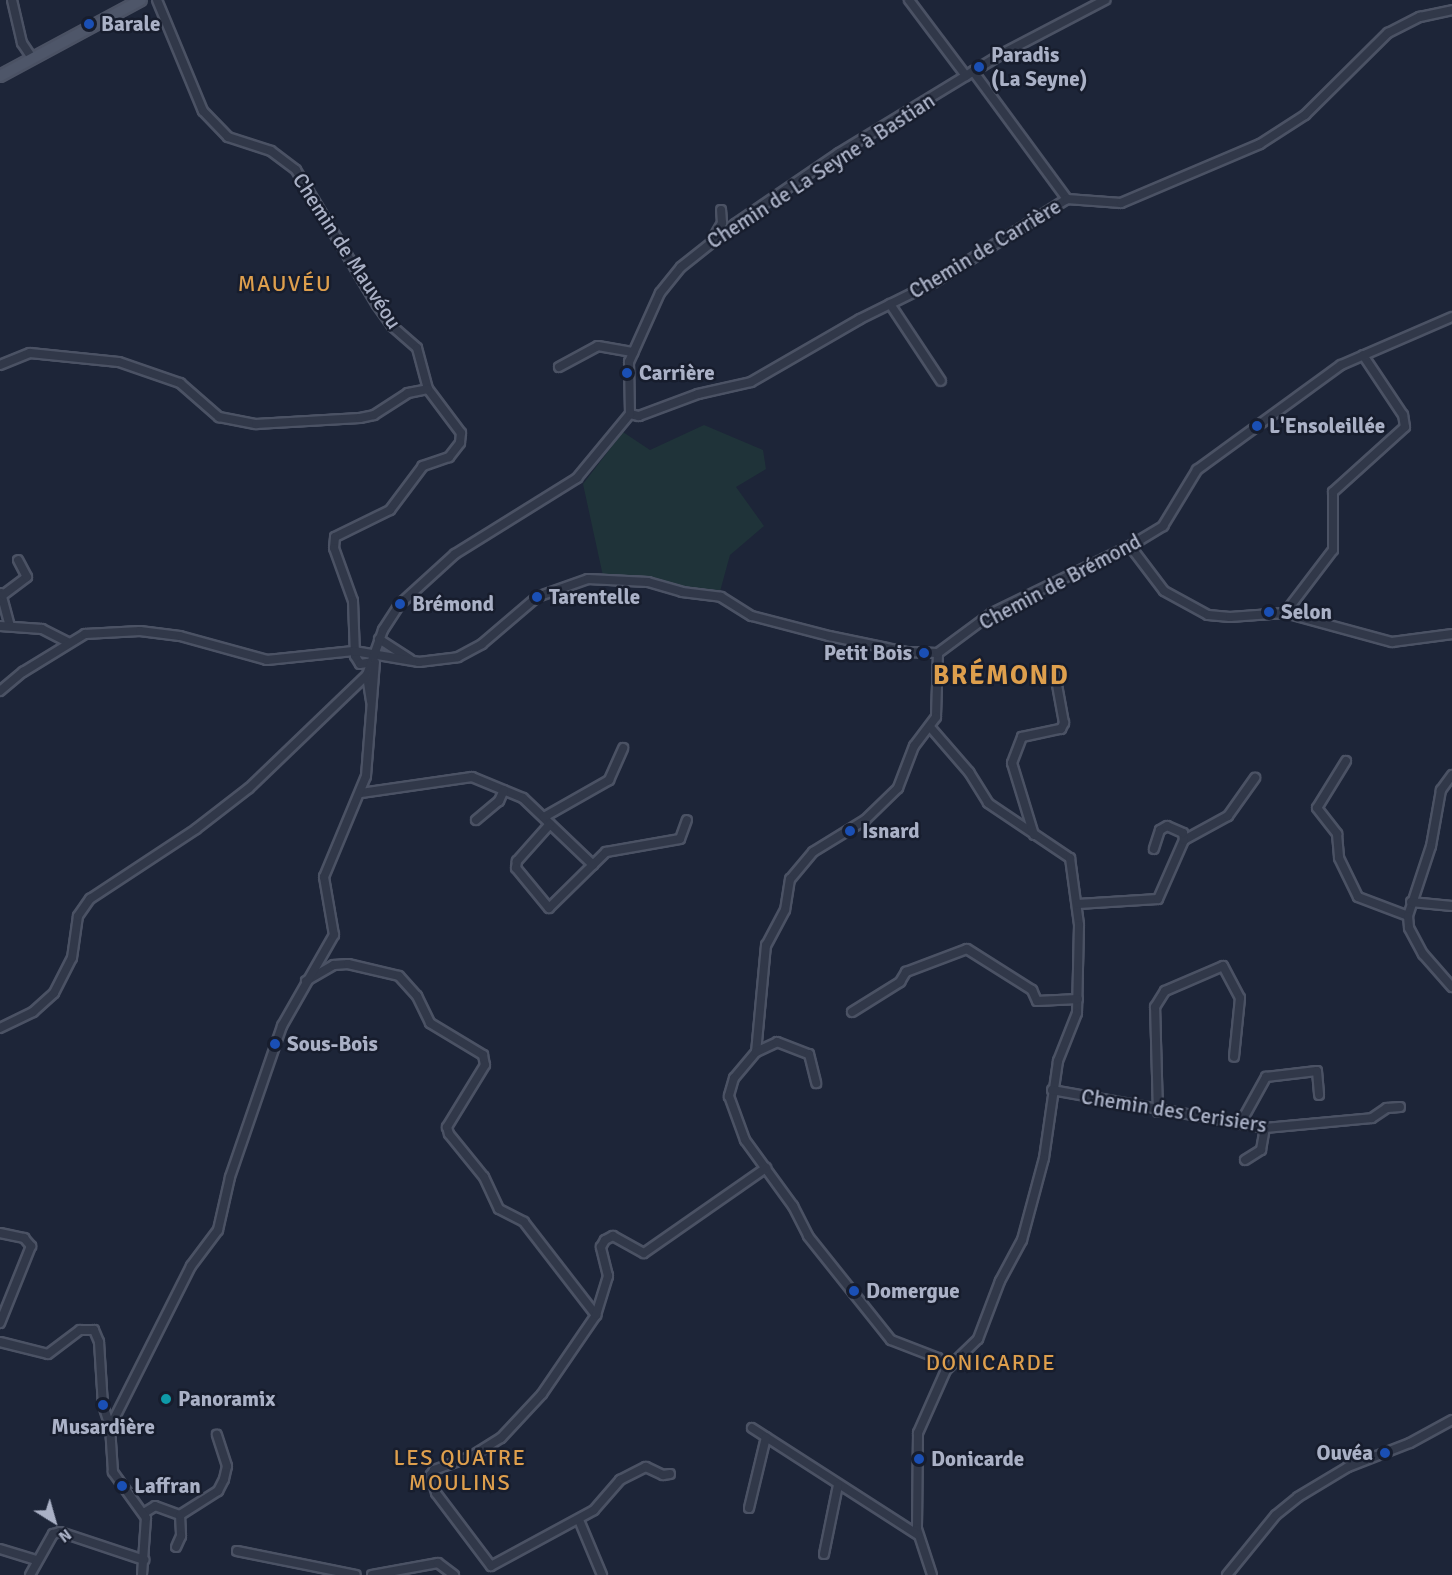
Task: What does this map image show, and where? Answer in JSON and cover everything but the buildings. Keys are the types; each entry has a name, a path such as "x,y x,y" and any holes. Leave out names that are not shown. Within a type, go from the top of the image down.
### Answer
{"main road":[{"path":"81,30 127,0"},
{"path":"0,76 81,30 141,0"}],"street":[{"path":"12,0 22,43 32,58"},
{"name":"Chemin de Mauvéou","path":"158,0 203,111 228,137 271,151 296,170 377,306 392,326 417,348 428,389 461,433 460,443 450,457 423,466 413,476 390,510 335,537 334,548 353,601 354,651"},
{"path":"909,0 970,73 1067,199"},
{"name":"Chemin de La Seyne à Bastian","path":"630,414 627,373 633,352 660,294 681,267 735,224 970,73 1105,0"},
{"name":"Chemin de Carrière","path":"630,414 639,416 698,394 751,382 890,304 933,283 1067,199 1121,203 1260,144 1305,115 1388,33 1420,16 1452,10"},
{"path":"709,243 720,228 722,210 735,224"},
{"path":"890,304 941,381"},
{"name":"Chemin de Brémond","path":"938,653 992,613 1130,546 1168,521 1197,470 1332,371 1363,355 1452,318"},
{"path":"559,367 598,346 633,352"},
{"path":"0,365 30,353 119,362 192,389 219,417 256,424 360,418 374,415 408,393 428,389"},
{"path":"1285,613 1333,550 1333,492 1405,427 1403,415 1363,355"},
{"path":"0,1028 33,1012 54,993 72,958 78,916 90,899 226,806 348,697 368,675 380,639 400,604 437,570 529,504 577,478 630,414"},
{"path":"1130,546 1164,591 1208,615 1230,617 1285,613 1392,642 1452,634"},
{"path":"10,626 1,594 27,578 18,560"},
{"path":"0,691 23,672 85,634 140,631 180,636 267,660 354,651 373,660 419,662 458,657 474,651 537,597 588,579 648,582 682,592 721,597 752,616 838,639 906,652 938,653 937,709 930,727 914,746 898,788 885,804 813,852 790,879 785,909 766,945 756,1052"},
{"path":"0,626 42,629 69,643"},
{"path":"380,639 419,662"},
{"path":"370,685 373,660"},
{"path":"1034,835 1012,763 1022,737 1060,729 1065,723 1055,674"},
{"path":"110,1427 191,1266 218,1230 230,1177 275,1044 304,982 334,935 325,896 326,866 361,793 369,753 371,701 368,675"},
{"path":"348,697 370,685"},
{"path":"930,727 969,772 988,803 1074,862 1078,904 1077,1013 1058,1061 1044,1158 1022,1240 1000,1281 978,1339 946,1370 918,1433 918,1535 932,1575"},
{"path":"544,817 609,780 623,748"},
{"path":"1346,761 1317,808 1337,834 1339,858 1358,897 1408,916"},
{"path":"1452,775 1441,790 1431,846 1411,902 1408,928 1423,954 1452,987"},
{"path":"361,793 472,777 523,798 593,865"},
{"path":"1184,840 1228,816 1255,778"},
{"path":"476,820 499,801 504,790"},
{"path":"550,824 517,861 516,868 545,905 554,906 606,852 680,839 687,820"},
{"path":"1078,904 1158,899 1184,840 1183,833 1167,826 1160,830 1154,849"},
{"path":"1411,902 1452,906"},
{"path":"852,1012 900,982 906,972 967,949 1032,990 1037,1001 1078,999"},
{"path":"304,982 334,964 348,964 399,976 417,996 430,1023 483,1055 485,1065 447,1127 449,1134 484,1177 499,1209 525,1222 596,1315"},
{"path":"1158,1112 1155,1006 1164,991 1223,966 1240,998 1234,1057"},
{"path":"816,1083 809,1054 777,1042 756,1052 734,1078 729,1096 738,1129 793,1206 808,1236 891,1340 938,1358 946,1370"},
{"path":"1240,1124 1266,1077 1317,1071 1319,1095"},
{"name":"Chemin des Cerisiers","path":"1052,1090 1158,1112 1265,1128 1372,1118 1387,1108 1400,1107"},
{"path":"1245,1160 1261,1150 1265,1128"},
{"path":"669,1474 663,1475 646,1467 620,1480 594,1510 490,1570 441,1501 431,1474 501,1438 542,1394 596,1315 608,1276 601,1247 605,1240 613,1236 644,1253 766,1168"},
{"path":"0,1233 24,1238 32,1246 0,1323"},
{"path":"0,1342 48,1354 80,1330 94,1330 99,1342 103,1405 110,1427 113,1472 144,1512 147,1529 142,1575"},
{"path":"1227,1575 1276,1515 1298,1497 1348,1467 1410,1443 1452,1420"},
{"path":"752,1428 918,1535"},
{"path":"180,1515 218,1491 224,1479 227,1466 217,1436"},
{"path":"749,1508 766,1437"},
{"path":"824,1554 838,1485"},
{"path":"144,1512 155,1506 180,1515"},
{"path":"176,1546 181,1536 180,1515"},
{"path":"579,1520 602,1575"},
{"path":"30,1575 36,1560 53,1534 60,1532 144,1560"},
{"path":"0,1548 36,1560"},
{"path":"237,1551 356,1575"},
{"path":"372,1575 438,1563 454,1575"}],"shaded area":[{"path":"704,425 763,450 766,469 736,487 764,526 730,555 719,595 603,576 583,484 623,432 650,450"}],"place":[{"name":"Barale","path":"89,24"},
{"name":"Paradis (La Seyne)","path":"979,67"},
{"name":"Carrière","path":"627,373"},
{"name":"L'Ensoleillée","path":"1257,426"},
{"name":"Tarentelle","path":"537,597"},
{"name":"Brémond","path":"400,604"},
{"name":"Selon","path":"1269,612"},
{"name":"Petit Bois","path":"924,653"},
{"name":"Isnard","path":"850,831"},
{"name":"Sous-Bois","path":"275,1044"},
{"name":"Domergue","path":"854,1291"},
{"name":"Panoramix","path":"166,1399"},
{"name":"Musardière","path":"103,1405"},
{"name":"Ouvéa","path":"1385,1453"},
{"name":"Donicarde","path":"919,1459"},
{"name":"Laffran","path":"122,1486"}],"district":[{"name":"MAUVÉU","path":"285,284"},
{"name":"BRÉMOND","path":"1001,676"},
{"name":"DONICARDE","path":"991,1363"},
{"name":"LES QUATRE MOULINS","path":"460,1470"}]}
